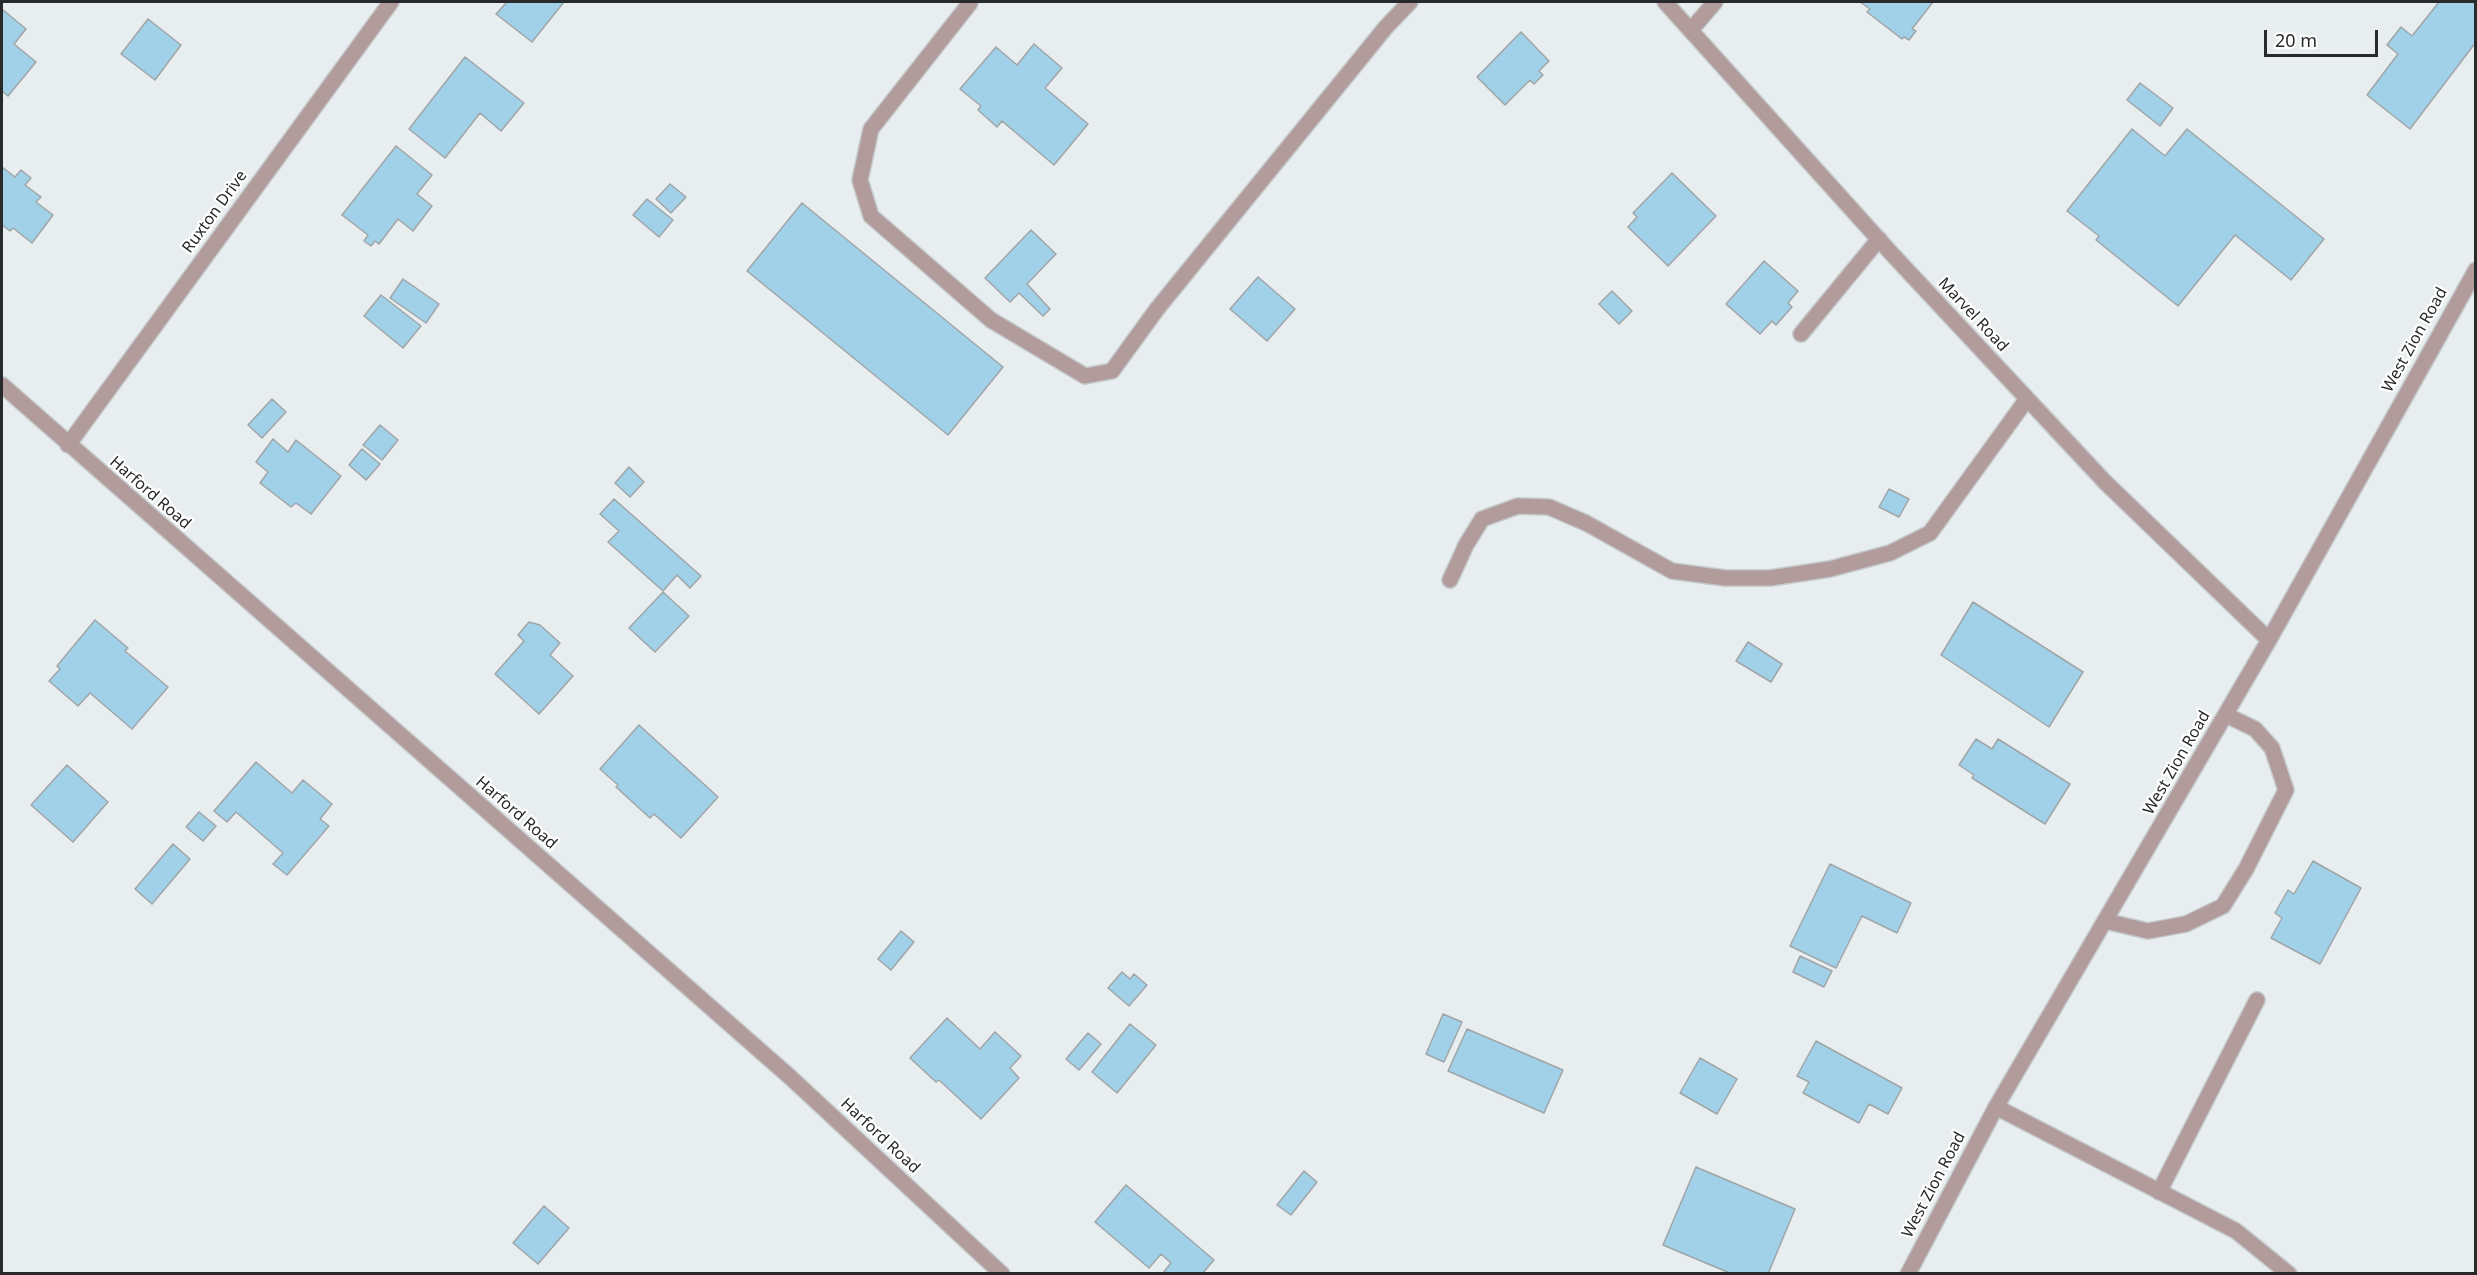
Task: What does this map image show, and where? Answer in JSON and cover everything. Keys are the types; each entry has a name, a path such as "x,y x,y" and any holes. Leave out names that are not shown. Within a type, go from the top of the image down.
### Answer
{"street":[{"name":"Ruxton Drive","path":"68,445 391,2"},
{"path":"970,3 871,129 860,180 871,216 991,320 1085,376 1112,371 1164,300 1386,27 1410,2"},
{"name":"Marvel Road","path":"1665,2 1879,239 2105,482 2269,640"},
{"path":"1691,30 1714,2"},
{"path":"1801,334 1879,239"},
{"name":"West Zion Road","path":"1908,1274 1996,1107 2269,640 2475,270"},
{"name":"Harford Road","path":"2,385 790,1077 1002,1274"},
{"path":"1449,580 1482,519 1518,506 1549,507 1586,523 1672,571 1725,578 1770,578 1830,569 1890,553 1930,533 2027,399"},
{"path":"2105,921 2148,931 2186,924 2223,906 2246,869 2286,790 2272,748 2255,729 2226,715"},
{"path":"2159,1192 2257,1000"},
{"path":"1996,1107 2236,1231 2289,1274"}],"building":[{"path":"507,2 564,2 532,42 496,14"},
{"path":"1860,2 1933,2 1912,29 1916,31 1909,40 1904,37 1902,39 1867,12 1870,9"},
{"path":"2439,2 2476,2 2476,42 2410,129 2367,95 2398,54 2387,45 2401,27 2412,36"},
{"path":"2,9 26,29 14,44 36,62 8,96 2,91"},
{"path":"148,19 181,45 155,80 121,54"},
{"path":"1521,32 1549,61 1539,71 1543,75 1534,84 1530,80 1505,105 1477,77"},
{"path":"1034,44 1062,68 1045,88 1088,124 1054,165 1002,121 997,127 978,110 981,106 960,89 996,47 1017,65"},
{"path":"465,57 524,103 501,131 480,113 445,158 409,129"},
{"path":"2140,83 2173,108 2160,126 2127,100"},
{"path":"2132,129 2165,156 2187,129 2324,239 2291,280 2235,235 2178,306 2096,240 2099,236 2067,211"},
{"path":"396,146 432,175 417,194 432,206 413,231 398,219 379,244 375,241 371,246 364,241 368,235 342,215"},
{"path":"2,167 15,177 21,170 31,178 25,185 41,197 36,202 53,215 32,243 13,228 10,231 2,225"},
{"path":"1672,173 1716,216 1668,266 1628,227 1637,217 1633,213"},
{"path":"670,184 686,197 671,213 656,199"},
{"path":"647,199 673,220 659,237 633,215"},
{"path":"802,203 1003,367 948,435 747,271"},
{"path":"1031,230 1056,254 1027,284 1050,309 1043,316 1019,293 1010,302 985,278"},
{"path":"1764,261 1798,291 1788,303 1792,307 1776,325 1772,321 1760,334 1726,304"},
{"path":"1258,277 1295,309 1267,341 1230,309"},
{"path":"403,279 439,304 426,323 390,298"},
{"path":"1612,291 1632,311 1619,324 1599,304"},
{"path":"381,295 421,326 403,348 364,316"},
{"path":"272,399 286,412 262,438 248,425"},
{"path":"380,425 398,440 382,460 363,445"},
{"path":"273,439 288,452 296,440 341,476 311,514 296,503 291,507 260,483 268,472 256,462"},
{"path":"362,449 380,464 366,480 349,465"},
{"path":"629,467 644,482 630,497 615,483"},
{"path":"1889,489 1909,499 1899,517 1879,507"},
{"path":"614,499 701,576 690,588 677,575 663,591 608,542 619,531 600,514"},
{"path":"663,592 689,616 655,652 629,628"},
{"path":"1973,602 2083,672 2049,727 1941,655"},
{"path":"95,620 128,648 125,651 168,687 132,729 90,693 78,706 49,681 60,669 57,666"},
{"path":"529,622 540,625 560,643 550,655 573,676 539,714 495,674 524,641 518,635"},
{"path":"1748,642 1782,664 1771,682 1736,661"},
{"path":"639,725 718,797 681,838 654,814 650,818 600,769"},
{"path":"1976,739 1992,749 1998,739 2070,784 2045,824 1972,778 1974,775 1959,765"},
{"path":"256,762 292,793 303,780 332,804 320,819 329,826 287,875 273,864 283,853 236,812 227,822 214,811"},
{"path":"67,765 108,802 73,842 31,805"},
{"path":"199,812 216,826 203,841 186,827"},
{"path":"173,844 190,859 152,904 135,889"},
{"path":"2313,861 2361,888 2320,964 2271,938 2282,918 2275,913 2288,890 2294,894"},
{"path":"1830,864 1911,903 1897,933 1862,916 1836,968 1790,946"},
{"path":"901,931 914,942 891,970 878,959"},
{"path":"1800,956 1832,971 1824,987 1793,972"},
{"path":"1122,972 1130,979 1134,974 1147,985 1129,1006 1108,988"},
{"path":"1443,1014 1462,1022 1444,1062 1426,1054"},
{"path":"947,1018 980,1049 995,1032 1021,1056 1010,1068 1019,1078 981,1119 939,1080 936,1082 910,1058"},
{"path":"1130,1024 1156,1045 1117,1093 1092,1072"},
{"path":"1467,1029 1563,1070 1544,1113 1448,1071"},
{"path":"1088,1033 1101,1044 1079,1070 1066,1059"},
{"path":"1816,1041 1902,1088 1888,1114 1869,1104 1859,1123 1803,1093 1809,1082 1797,1076"},
{"path":"1700,1058 1737,1079 1717,1114 1680,1093"},
{"path":"1696,1167 1795,1209 1768,1274 1732,1274 1663,1245"},
{"path":"1304,1171 1317,1182 1291,1215 1277,1205"},
{"path":"1126,1185 1214,1260 1202,1274 1162,1274 1171,1263 1161,1254 1149,1268 1095,1222"},
{"path":"544,1206 569,1228 538,1264 513,1243"}]}
